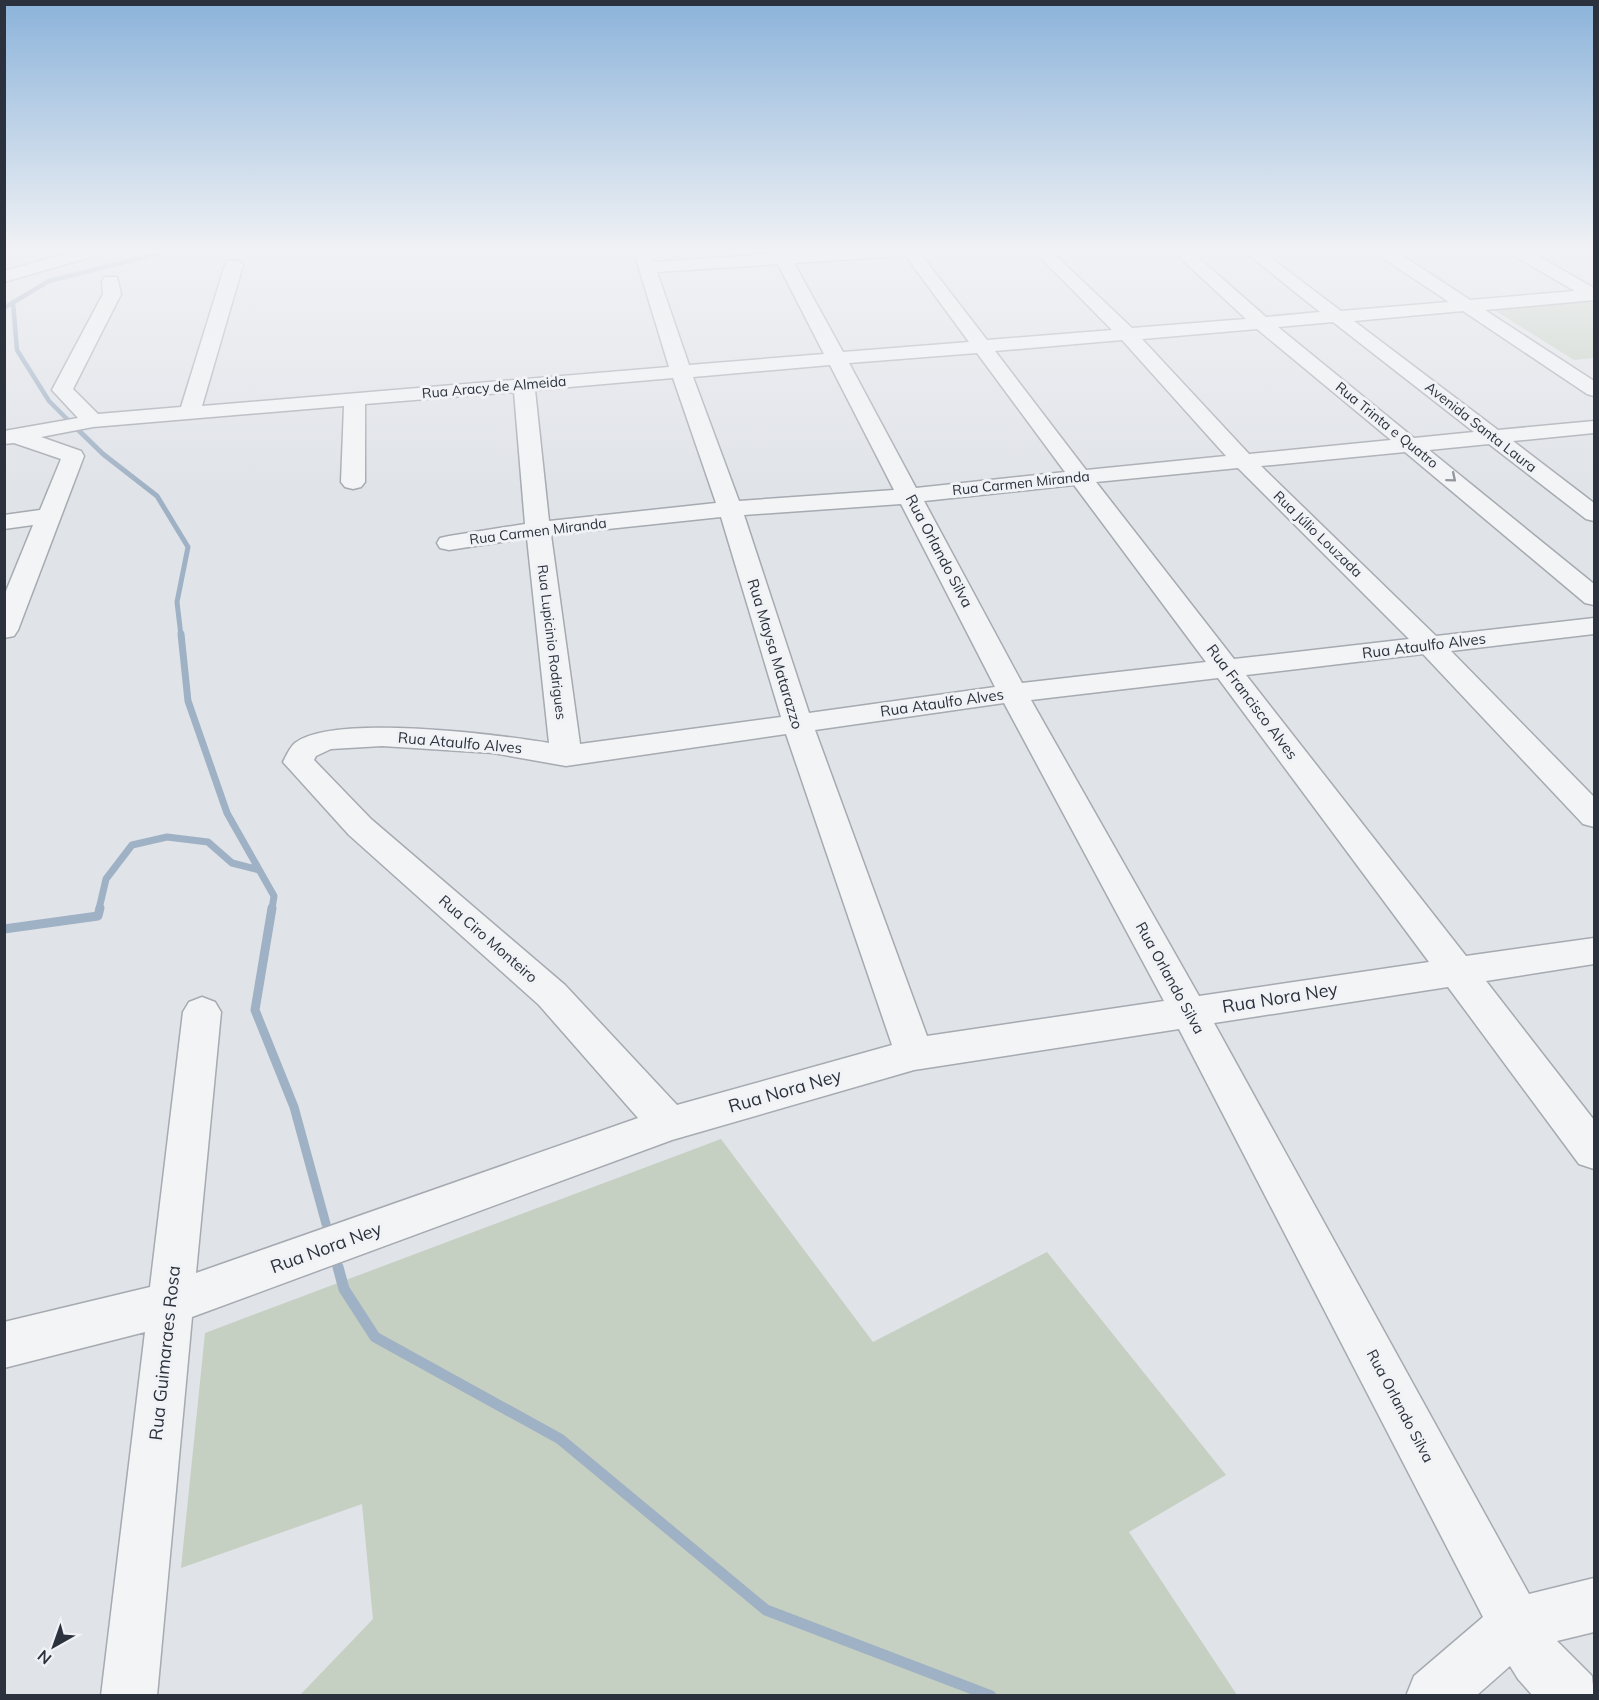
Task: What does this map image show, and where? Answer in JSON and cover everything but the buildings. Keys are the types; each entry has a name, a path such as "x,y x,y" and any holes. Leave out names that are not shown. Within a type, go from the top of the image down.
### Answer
{"street":[{"path":"76,424 62,390 93,331"},
{"path":"189,414 214,331"},
{"name":"Rua Maysa Matarazzo","path":"668,331 730,509 797,722 914,1054"},
{"name":"Rua Orlando Silva","path":"821,331 1013,693 1189,1012 1516,1624 1537,1660 1572,1695"},
{"name":"Rua Francisco Alves","path":"971,331 1594,1151"},
{"name":"Rua Júlio Louzada","path":"1123,331 1243,461 1431,646 1594,816"},
{"name":"Rua Aracy de Almeida","path":"10,437 76,424 1163,331"},
{"name":"Rua Trinta e Quatro","path":"1272,331 1594,597"},
{"name":"Avenida Santa Laura","path":"1357,331 1594,514"},
{"path":"1505,331 1594,390"},
{"name":"Rua Lupicinio Rodrigues","path":"524,384 538,529 566,756"},
{"path":"353,482 355,399"},
{"name":"Rua Carmen Miranda","path":"449,543 538,529 730,509 910,496 1080,477 1594,427"},
{"path":"4,630 73,456 10,437"},
{"path":"4,522 49,516"},
{"name":"Rua Ataulfo Alves","path":"298,762 305,750 325,740 382,737 493,743 566,756 1013,693 1594,626"},
{"name":"Rua Ciro Monteiro","path":"298,762 360,827 552,995 669,1124"},
{"name":"Rua Nora Ney","path":"4,1345 170,1304 669,1124 914,1054 1594,951"},
{"name":"Rua Guimaraes Rosa","path":"129,1695 202,1011"},
{"path":"1434,1695 1516,1624 1594,1605"}],"green space":[{"path":"1528,331 1594,331 1594,358 1574,360"},
{"path":"721,1139 873,1342 1047,1252 1226,1475 1129,1532 1237,1695 300,1695 373,1619 362,1504 181,1568 205,1333"}],"waterway":[{"path":"15,331 17,350 49,401 68,420"},
{"path":"68,420 103,454 157,496 188,547 177,602 181,636"},
{"path":"181,634 188,701 227,813 274,896 272,909"},
{"path":"99,909 106,879 132,845 167,837 208,842 232,863 259,870"},
{"path":"4,929 98,916 100,908"},
{"path":"272,908 255,1010 294,1107 326,1224"},
{"path":"338,1267 344,1289 375,1337 560,1439 766,1610 991,1696"}]}
